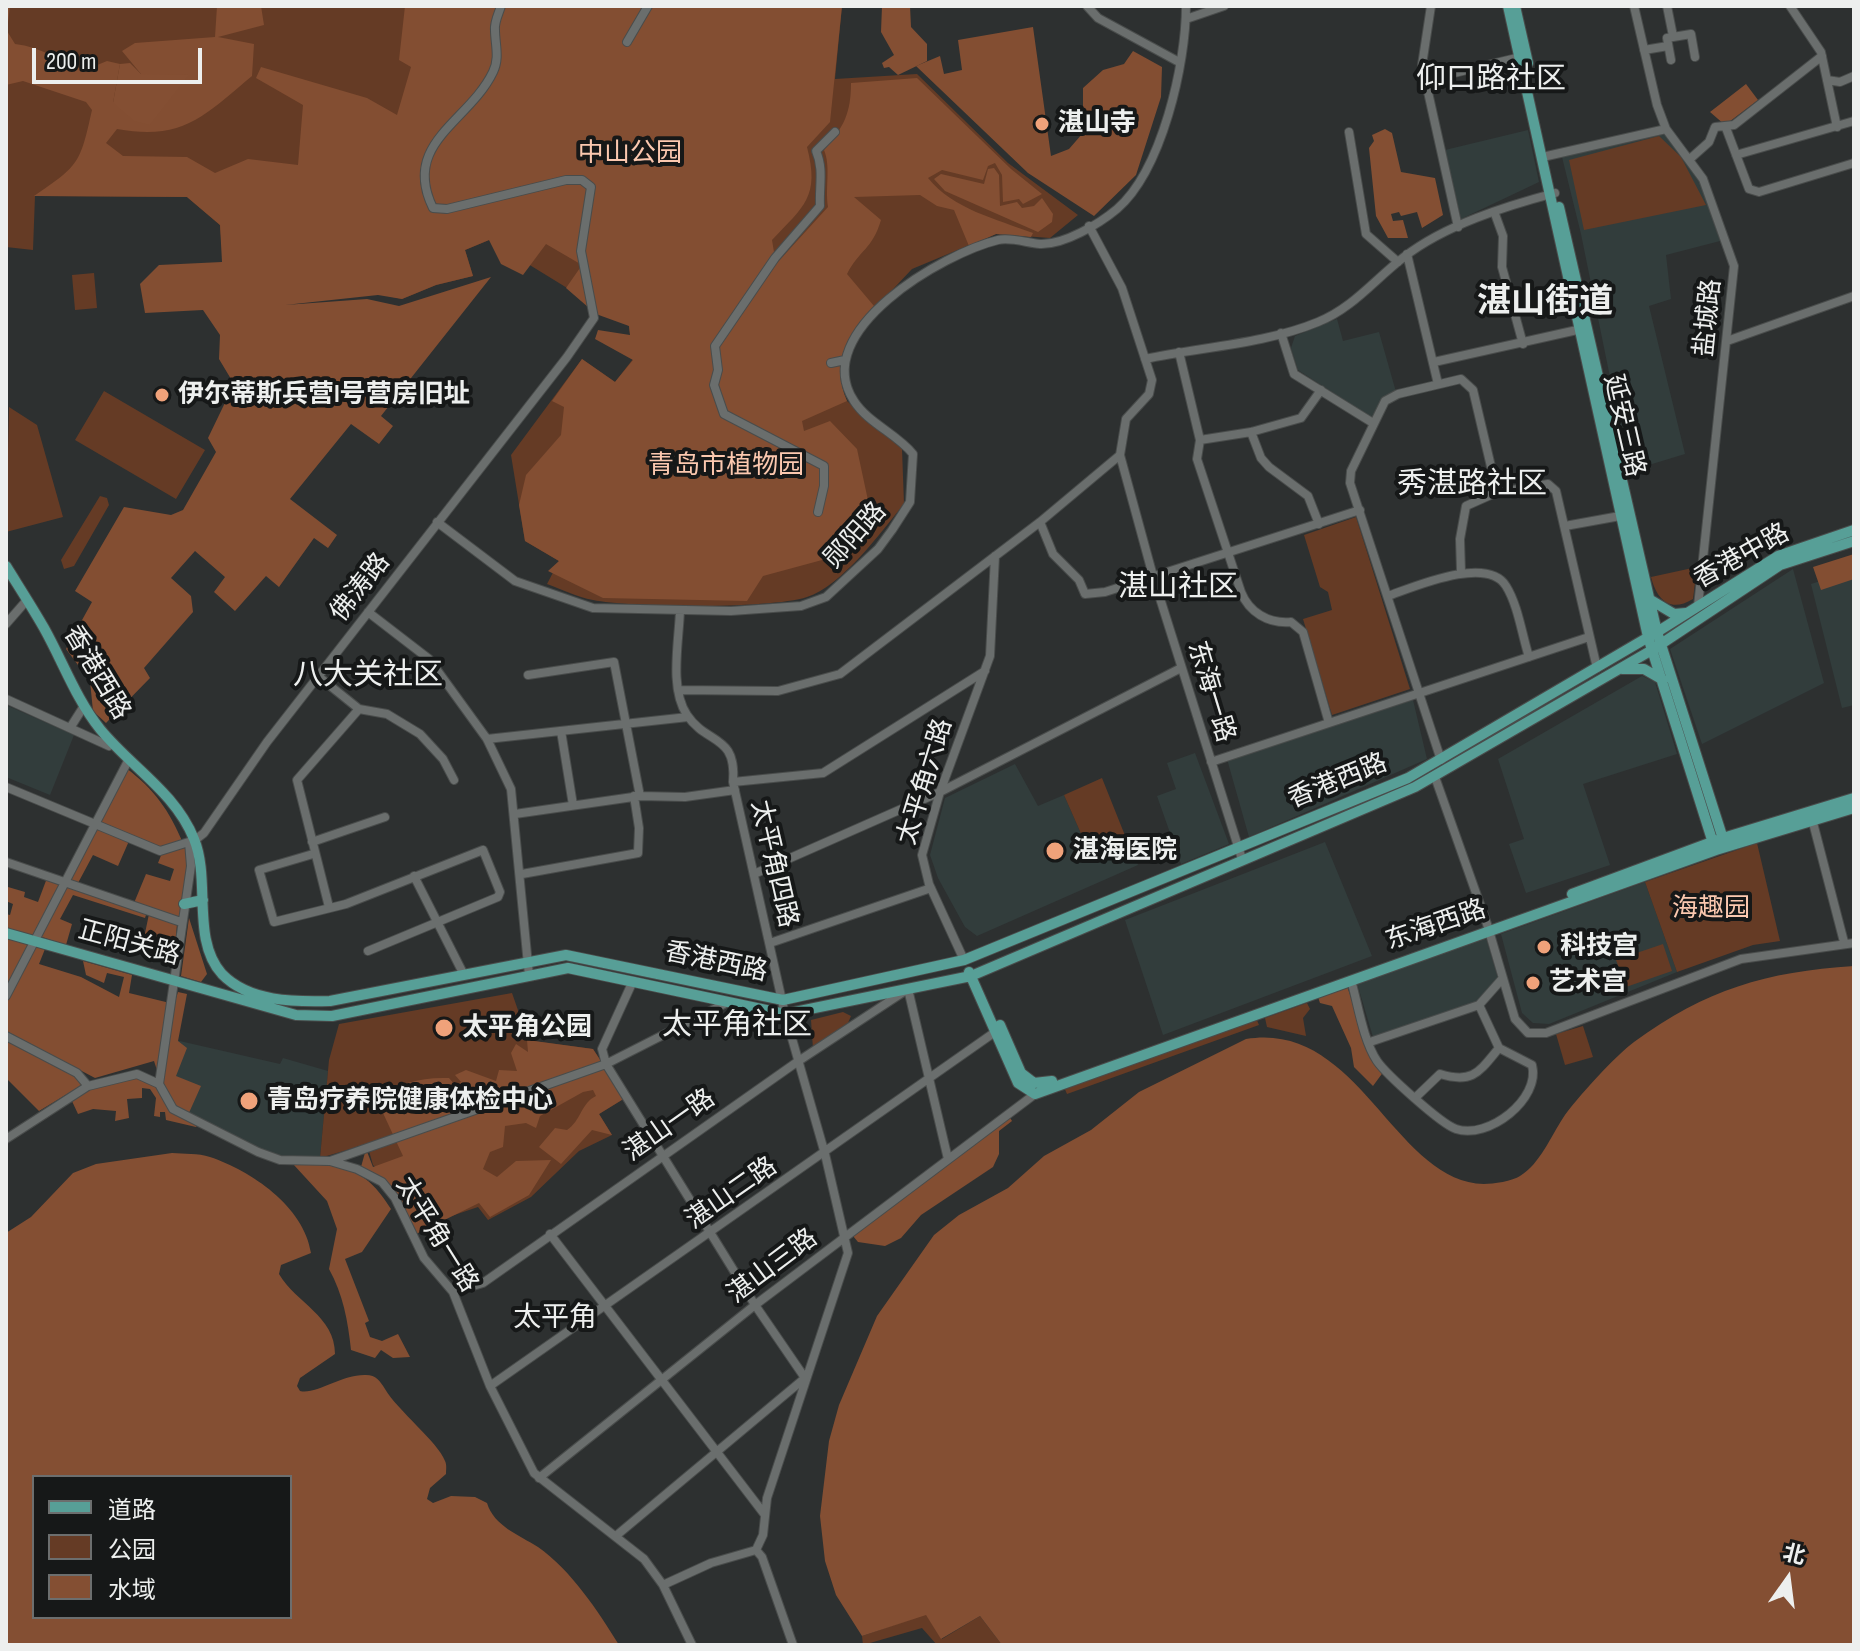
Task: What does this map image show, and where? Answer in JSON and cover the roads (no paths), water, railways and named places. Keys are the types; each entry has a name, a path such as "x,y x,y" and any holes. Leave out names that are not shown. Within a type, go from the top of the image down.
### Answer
{"main road":[{"name":"延安三路","path":"1508,6 1547,156 1552,194"},
{"name":"延安三路","path":"1515,6 1523,57 1620,516 1652,635 1719,844"},
{"name":"延安三路","path":"1582,329 1649,599 1652,635"},
{"name":"香港中路","path":"1652,635 1778,556 1854,530"},
{"name":"香港中路","path":"1656,647 1780,565 1854,541"},
{"name":"香港西路","path":"6,566 84,706 129,759 169,797 192,841 214,965 234,985 252,993 295,1002 330,1001 566,955 783,1000 968,958 1408,778 1652,635"},
{"path":"1649,599 1674,614 1693,610"},
{"name":"延安三路","path":"1656,647 1663,680 1719,844"},
{"name":"香港西路","path":"240,999 296,1015 332,1016 568,968 785,1014 974,975 1435,777 1656,647"},
{"path":"1620,669 1644,669 1663,680"},
{"name":"东海西路","path":"1038,1089 1854,798"},
{"name":"东海西路","path":"1811,815 1854,808"},
{"path":"184,904 203,900"},
{"name":"东海西路","path":"1038,1089 1351,980 1488,928"},
{"name":"正阳关路","path":"6,933 240,999"},
{"path":"968,958 995,1032 1018,1083 1038,1089"},
{"path":"974,975 1021,1073 1038,1089"}],"street":[{"name":"佛涛路","path":"192,841 204,833 318,676 567,357 594,318 581,251 591,187 582,180 566,180 447,209 433,208 424,190 423,167 439,137 493,72 498,52 494,27 501,6"},
{"path":"627,42 648,6"},
{"path":"1087,6 1098,18 1179,62"},
{"path":"831,363 845,360 858,332 907,283 996,241 1050,244 1089,226 1132,195 1148,170 1179,62 1186,6"},
{"path":"1186,19 1224,6"},
{"path":"1431,6 1424,36 1425,80 1458,227"},
{"name":"盐城路","path":"1634,6 1657,105 1666,129 1691,158 1703,179 1734,266 1693,610"},
{"path":"1667,6 1673,36"},
{"path":"1790,6 1822,56 1837,127"},
{"path":"1671,60 1667,38 1673,36 1691,34 1695,57"},
{"path":"1160,53 1175,47 1184,35"},
{"path":"1644,50 1668,46"},
{"path":"1691,158 1709,142 1715,127 1726,128 1822,56"},
{"path":"1425,80 1523,57"},
{"path":"1827,80 1840,82 1854,76"},
{"path":"1736,155 1854,121"},
{"path":"1726,128 1749,189 1759,192 1854,163"},
{"path":"1547,156 1666,129"},
{"path":"818,512 824,486 824,466 724,414 714,385 718,370 715,346 775,258 820,206 819,182 823,166 816,151 835,132"},
{"path":"1349,132 1366,234 1398,262"},
{"path":"1145,359 1281,333 1337,313 1407,254 1458,227 1552,194"},
{"path":"1495,214 1503,236 1502,267 1523,344"},
{"name":"东海一路","path":"1089,226 1122,288 1153,385 1126,419 1120,455 1153,576 1242,859"},
{"path":"1407,254 1434,362 1435,385"},
{"path":"1727,341 1854,296"},
{"path":"1434,362 1582,329"},
{"path":"1281,333 1294,374 1373,423"},
{"path":"1179,352 1200,440 1197,459 1246,605 1280,623 1298,625 1303,632 1329,723"},
{"name":"郧阳路","path":"437,522 515,581 593,608 731,611 801,606 826,597 878,549 906,511 912,492 913,454 854,401 845,376 845,360"},
{"path":"1441,760 1350,483 1351,471 1373,423 1391,396 1461,379 1473,390 1497,492"},
{"path":"1200,440 1251,432 1301,418 1321,390"},
{"path":"1251,432 1261,458 1308,496 1319,524"},
{"path":"678,690 778,691 840,674 1040,522 1120,455"},
{"path":"1461,572 1460,539 1466,506 1497,492 1548,484 1556,491 1597,668"},
{"path":"1040,522 1053,554 1079,580 1085,594 1105,592 1360,510"},
{"path":"1565,526 1620,516"},
{"name":"太平角六路","path":"968,958 956,943 931,888 922,855 940,792 990,656 995,556"},
{"path":"1388,596 1461,572 1501,579 1510,595 1528,652"},
{"path":"6,624 27,600"},
{"path":"487,739 688,717 678,690 680,610"},
{"path":"368,612 429,659 487,739 511,789 522,874 529,975"},
{"path":"1211,762 1420,693 1528,652 1589,637"},
{"path":"522,874 638,853 639,828 627,723 614,662 528,675"},
{"path":"754,874 940,792 1181,668"},
{"path":"515,814 637,796 685,797 734,786 823,773 985,671"},
{"path":"318,676 359,709 387,714 420,734 443,759 454,780"},
{"path":"6,699 109,746"},
{"path":"70,728 84,706"},
{"path":"329,907 313,854 297,780 359,709"},
{"name":"太平角四路","path":"688,717 726,746 735,761 734,786 785,1014 845,1237"},
{"path":"561,731 573,805"},
{"path":"6,996 129,759"},
{"path":"1435,777 1488,928 1515,1019 1528,1033 1546,1033 1741,959 1849,943 1811,815"},
{"path":"6,787 160,851 192,841 176,979 159,1084 137,1074 88,1086 6,1139"},
{"path":"312,842 385,817"},
{"path":"313,854 259,870 274,922 329,907 483,850 500,892 498,897 368,951"},
{"path":"6,862 181,922"},
{"path":"414,876 464,975"},
{"path":"770,943 931,888"},
{"path":"1370,1042 1479,1005 1502,979"},
{"path":"1351,980 1377,1061 1435,1117 1454,1128 1469,1131 1505,1117 1530,1092 1535,1077 1532,1065 1499,1048 1479,1005"},
{"path":"633,981 602,1049 606,1064 710,1234 805,1378"},
{"path":"908,989 948,1159"},
{"name":"湛山一路","path":"453,1292 483,1283 797,1062 908,989"},
{"path":"330,1161 606,1064 728,1002"},
{"name":"湛山二路","path":"490,1386 995,1032"},
{"path":"6,1036 77,1073 88,1086"},
{"path":"1416,1097 1440,1074 1466,1079 1474,1076 1499,1048"},
{"name":"太平角一路","path":"159,1084 173,1109 258,1152 280,1160 330,1161 357,1169 382,1182 395,1198 424,1258 453,1292 490,1386 539,1478 617,1535 644,1559 663,1585 692,1645"},
{"name":"湛山三路","path":"539,1478 755,1305 1038,1089"},
{"path":"357,1169 362,1148"},
{"path":"550,1234 715,1454 765,1515"},
{"path":"663,1585 711,1563 756,1550 763,1535 767,1498 848,1253 845,1237"},
{"path":"617,1535 805,1378"},
{"path":"756,1550 762,1557 793,1645"}],"water":[{"path":"882,6 910,6 911,27 927,44 927,61 898,75 889,67 884,68 882,63 894,55 881,32"},
{"path":"130,63 141,74 189,75 150,125 134,121 113,103 120,64"},
{"path":"1385,129 1392,133 1401,172 1435,178 1443,215 1422,228 1417,212 1401,216 1399,212 1391,214 1393,221 1403,220 1408,238 1388,238 1376,216 1369,148 1374,141 1372,135"},
{"path":"994,168 999,175 1000,206 1017,202 1022,208 1034,206 1042,198 1053,214 1052,222 1038,232 945,191 934,179 941,174 984,184 988,169"},
{"path":"1854,966 1854,1645 1002,1645 980,1616 941,1639 926,1615 862,1636 836,1595 825,1561 820,1516 829,1441 839,1405 877,1316 934,1235 959,1215 1008,1188 1044,1156 1091,1130 1139,1092 1246,1039 1285,1040 1318,1053 1347,1076 1425,1158 1453,1176 1484,1184 1508,1181 1527,1171 1569,1110 1607,1067 1634,1042 1661,1024 1712,996 1738,986 1792,973"},
{"path":"172,1153 201,1155 242,1171 273,1193 298,1220 311,1253 281,1265 279,1274 329,1330 335,1354 300,1378 297,1386 300,1391 314,1390 357,1376 369,1375 377,1379 445,1461 446,1474 430,1488 427,1499 433,1503 451,1496 475,1497 487,1503 501,1524 538,1547 562,1567 593,1605 619,1645 6,1645 6,1233 31,1217 73,1173 96,1164"}],"place":[{"name":"湛山寺","path":"1042,124"},
{"name":"伊尔蒂斯兵营I号营房旧址","path":"162,395"},
{"name":"湛海医院","path":"1055,851"},
{"name":"科技宫","path":"1544,947"},
{"name":"艺术宫","path":"1533,983"},
{"name":"太平角公园","path":"444,1028"},
{"name":"青岛疗养院健康体检中心","path":"249,1101"}],"district":[{"name":"仰口路社区","path":"1491,80"},
{"name":"湛山街道","path":"1545,303"},
{"name":"秀湛路社区","path":"1472,485"},
{"name":"湛山社区","path":"1178,588"},
{"name":"八大关社区","path":"368,676"},
{"name":"太平角社区","path":"737,1026"},
{"name":"太平角","path":"555,1319"}],"park label":[{"name":"中山公园","path":"630,154"},
{"name":"青岛市植物园","path":"726,466"},
{"name":"海趣园","path":"1711,909"}]}
